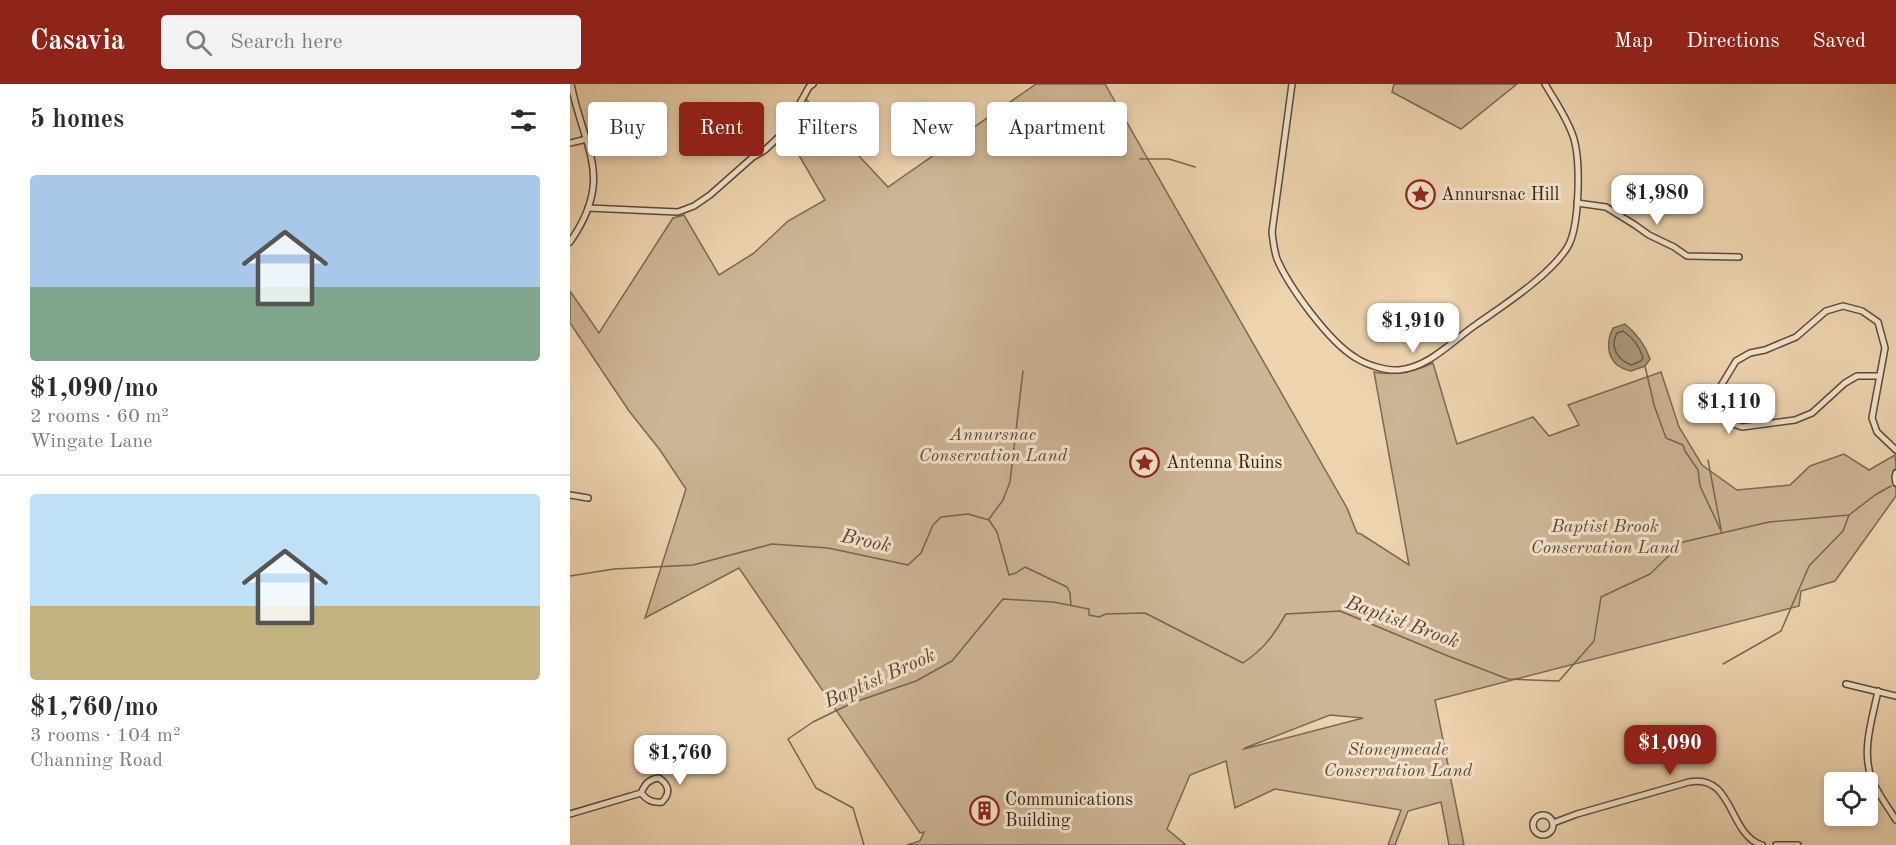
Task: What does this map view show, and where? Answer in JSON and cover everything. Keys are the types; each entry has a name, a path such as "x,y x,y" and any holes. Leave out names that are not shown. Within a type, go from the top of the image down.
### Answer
{"street":[{"path":"570,242 585,219 594,184 593,168 571,84"},
{"path":"588,208 678,212 694,207 784,132 809,87 813,84"},
{"path":"1292,84 1273,225 1273,245 1277,259 1308,307 1327,331 1357,358 1372,365 1398,370 1416,366 1446,348 1553,266 1568,247 1575,223 1578,191 1574,138 1545,84"},
{"path":"570,143 586,139"},
{"path":"1577,203 1606,207 1687,256 1739,257"},
{"path":"1879,376 1857,376 1836,390 1812,413 1795,420 1743,427 1733,424 1724,417 1718,401 1719,388 1736,361 1750,353 1765,350 1796,337 1826,311 1843,306 1862,311 1878,322 1885,348 1873,409 1874,425 1877,432 1896,450"},
{"path":"1896,473 1896,483"},
{"path":"570,495 588,498"},
{"path":"1846,684 1896,696"},
{"path":"1878,692 1868,741 1868,765 1873,782 1896,820"},
{"path":"659,778 666,782 668,788 668,793 662,802 655,803 641,793 651,779 659,778"},
{"path":"1553,823 1577,814 1699,781 1707,782 1718,789 1744,832 1753,841 1762,845"},
{"path":"570,814 641,793"},
{"path":"1776,845 1798,845"}],"green space":[{"name":"Annursnac Conservation Land","path":"1036,84 1105,84 1115,102 1010,102"},
{"path":"1394,84 1517,84 1461,129 1392,92"},
{"name":"Annursnac Conservation Land","path":"987,118 987,156 1127,156 1127,123 1347,508 1357,533 1409,565 1374,372 1389,374 1404,372 1433,363 1457,444 1533,417 1549,436 1579,425 1568,405 1661,372 1679,427 1702,465 1737,490 1790,485 1810,466 1844,454 1869,470 1895,455 1896,467 1892,477 1896,496 1835,581 1801,591 1799,606 1435,700 1464,845 1449,845 1441,802 1408,811 1395,845 1388,845 1401,810 1275,789 1235,808 1226,761 1190,775 1167,829 1186,845 907,845 920,841 924,832 920,833 739,568 645,618 686,489 660,450 629,411 570,323 570,291 599,333 673,218 684,215 719,275 754,253 788,221 825,200 799,156 859,156 888,187 933,156 975,156 975,126","holes":["1330,715 1363,718 1244,749"]}],"water":[{"path":"1625,324 1640,340 1650,359 1645,366 1631,371 1613,361 1609,347 1613,328"}],"waterway":[{"path":"1140,159 1169,159 1195,167"},
{"path":"1645,366 1654,405 1666,438 1683,445 1698,470 1700,486 1722,533"},
{"path":"989,519 1003,500 1010,482 1023,371"},
{"path":"1708,460 1721,529"},
{"name":"Baptist Brook","path":"864,845 853,808 816,788 788,739 813,722 852,703 916,681 952,661 1003,599 1053,602 1089,609 1089,615 1099,617 1106,614 1145,613 1243,663 1268,641 1286,614 1340,611 1508,679 1559,681 1594,641 1601,597 1650,574 1683,542 1769,522 1849,515 1891,486"},
{"name":"Brook","path":"570,576 614,569 693,565 772,544 828,548 908,565 921,553 933,525 941,517 968,514 989,520 997,532 1009,575 1025,567 1067,587 1071,605"},
{"path":"1723,664 1781,631 1809,566 1843,531 1849,515"}],"place":[{"name":"Annursnac Hill","path":"1420,195"},
{"name":"Antenna Ruins","path":"1145,463"},
{"name":"Communications Building","path":"984,810"}],"park label":[{"name":"Baptist Brook Conservation Land","path":"1605,537"},
{"name":"Stoneymeade Conservation Land","path":"1398,760"}]}
